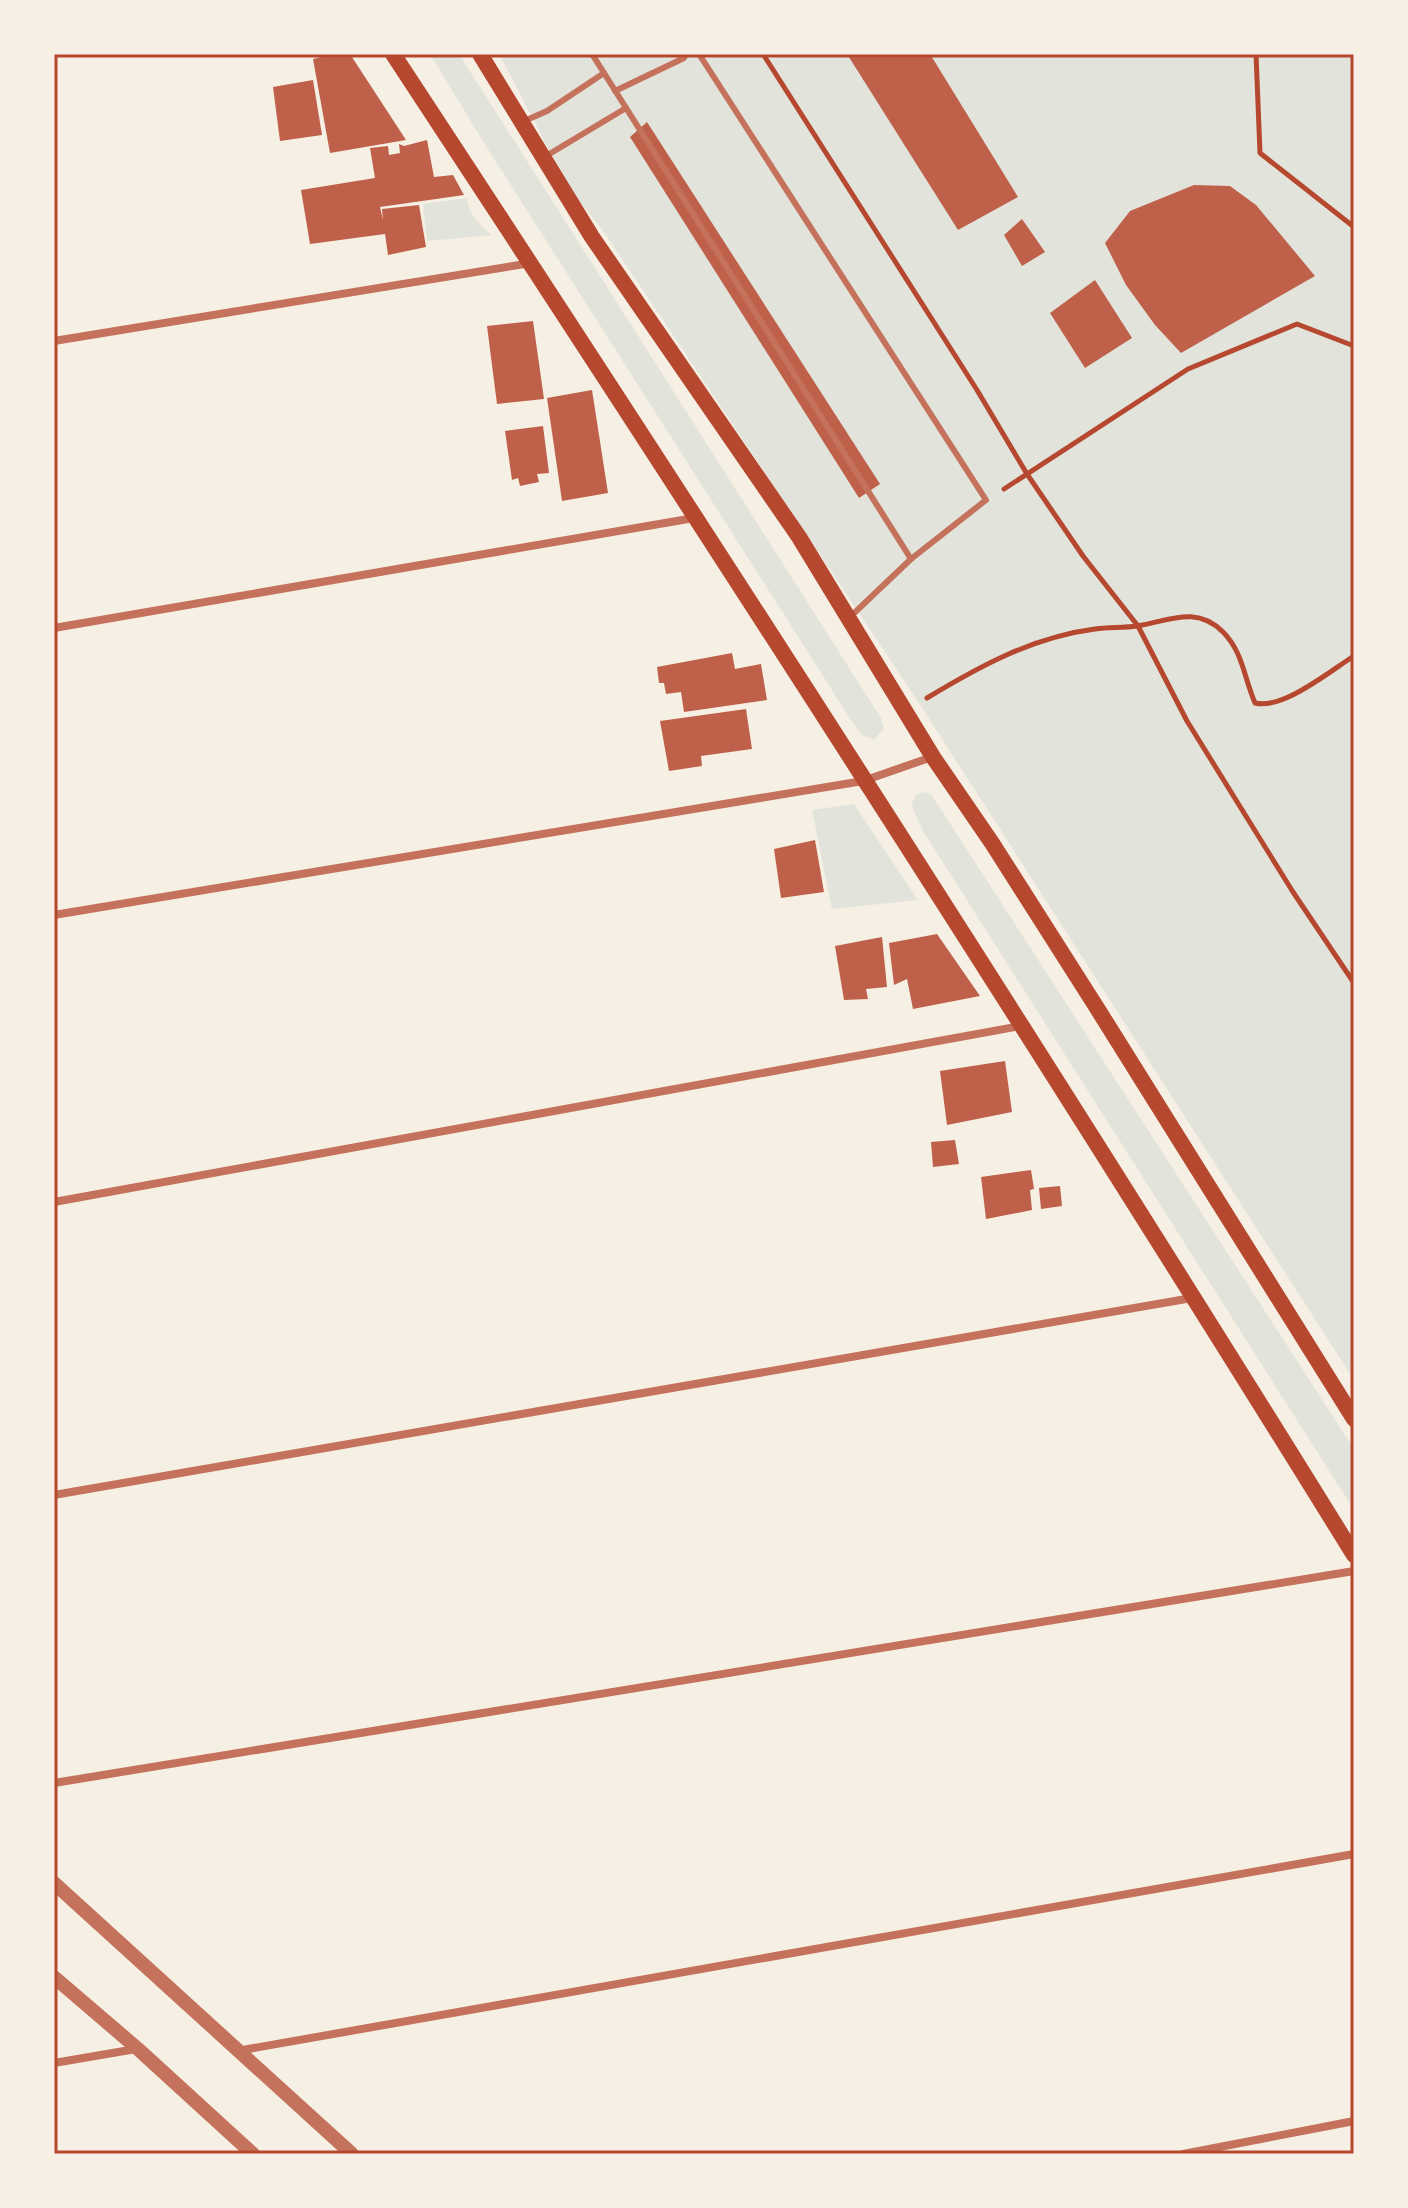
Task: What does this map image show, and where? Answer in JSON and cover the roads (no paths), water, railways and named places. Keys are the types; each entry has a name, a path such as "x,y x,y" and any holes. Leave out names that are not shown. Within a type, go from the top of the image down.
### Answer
{"main road":[{"path":"393,54 734,574 1354,1555"},
{"path":"480,54 592,237 799,537 933,757 992,843 1354,1419"}],"street":[{"path":"54,341 531,263"},
{"path":"54,628 695,518"},
{"path":"54,915 863,781 933,757"},
{"path":"54,1202 1021,1026"},
{"path":"54,1495 1194,1298"},
{"path":"54,1783 1354,1571"},
{"path":"236,2051 1354,1854"},
{"path":"54,1883 352,2154"},
{"path":"54,1977 253,2154"},
{"path":"54,2063 138,2049"},
{"path":"1183,2154 1354,2121"}],"lane":[{"path":"592,54 911,559"},
{"path":"615,91 684,58 686,54"},
{"path":"699,54 986,500 911,559 850,617"},
{"path":"522,122 547,111 604,73"},
{"path":"543,157 626,108"}]}
